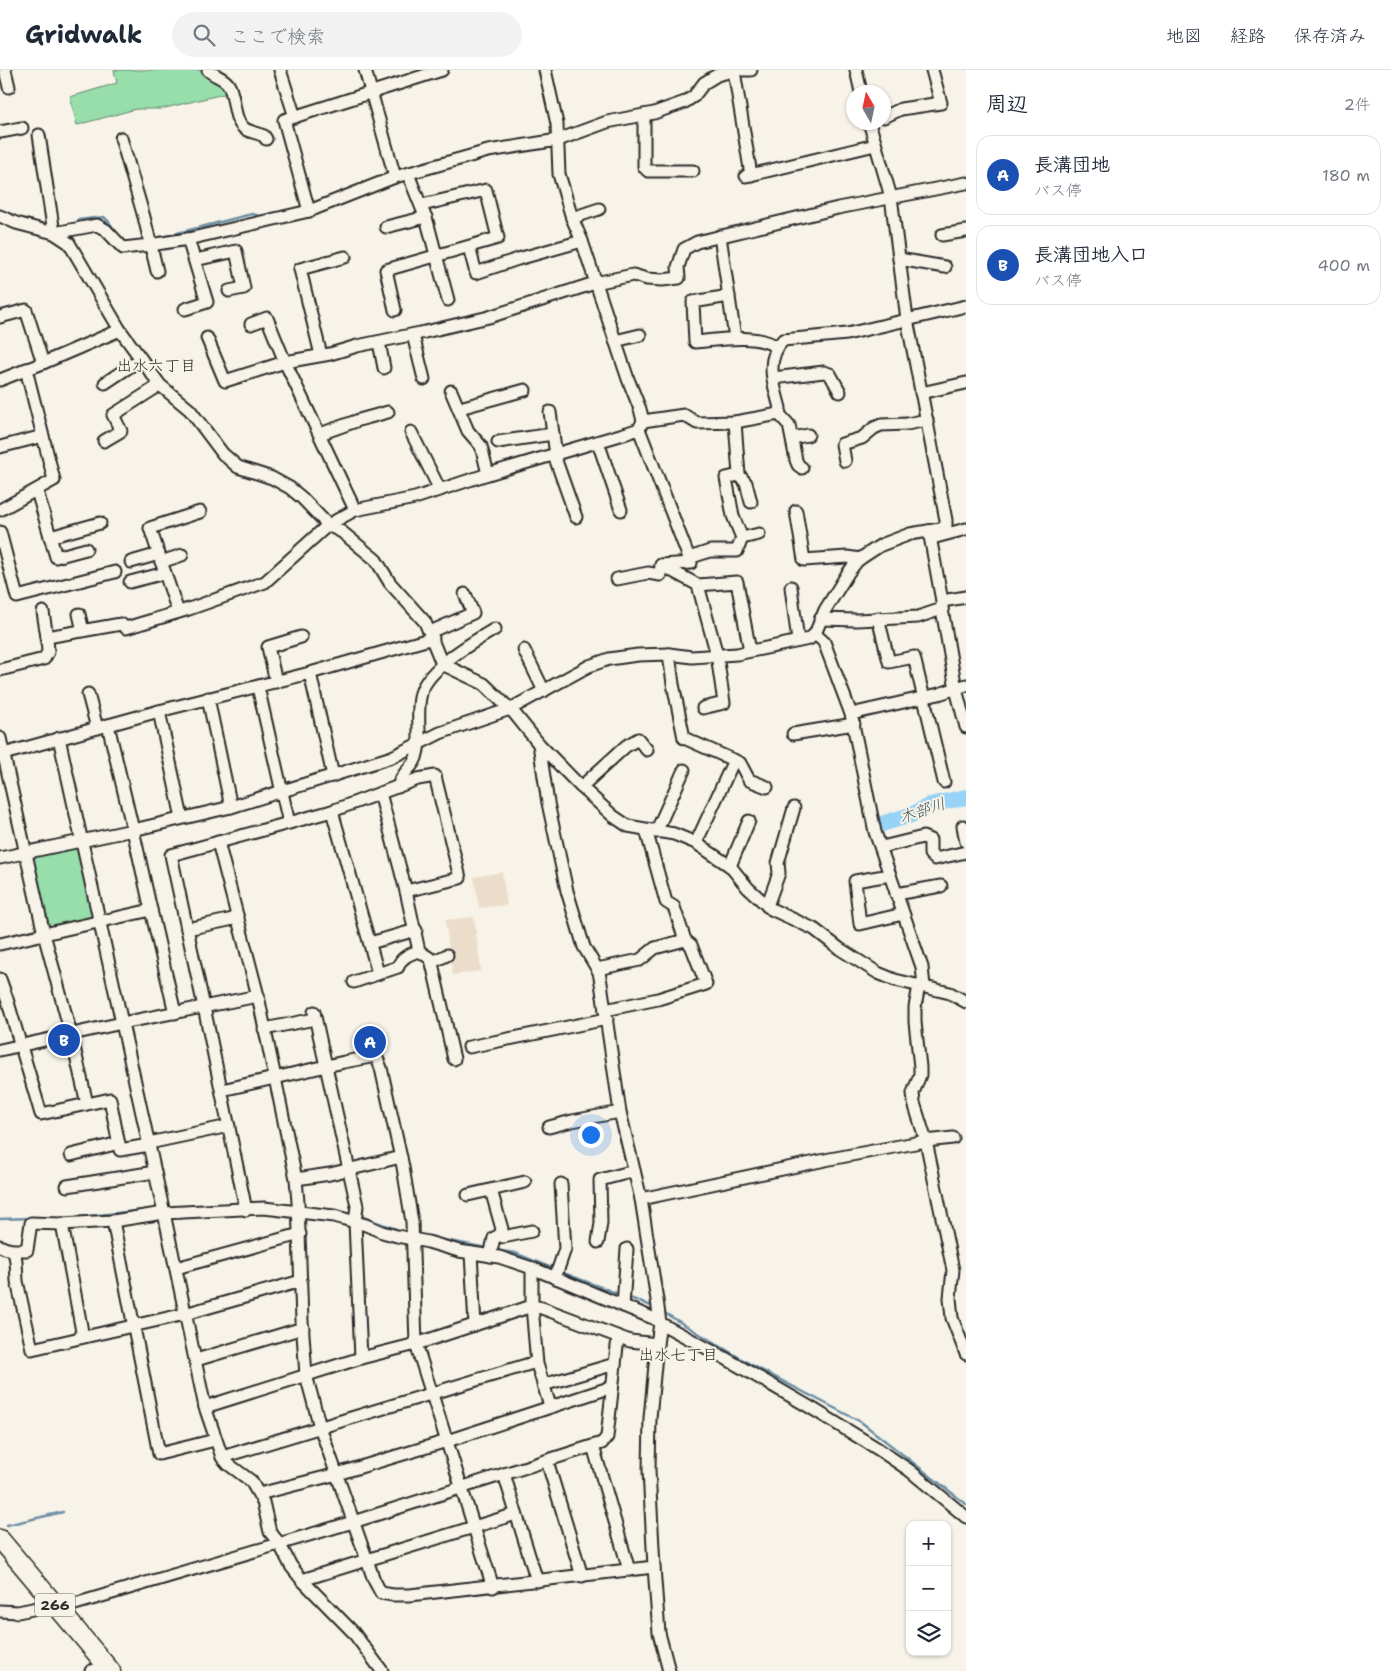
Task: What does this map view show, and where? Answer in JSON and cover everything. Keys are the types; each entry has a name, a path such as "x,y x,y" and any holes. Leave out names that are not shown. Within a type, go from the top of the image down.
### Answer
{"highway":[{"name":"266","path":"0,1539 58,1608 103,1670"}],"street":[{"path":"5,70 9,87"},
{"path":"208,70 227,83 231,90 241,126 264,136 266,139"},
{"path":"280,70 295,117"},
{"path":"365,70 395,177"},
{"path":"309,211 284,120 372,92 418,74 442,70"},
{"path":"545,70 557,124 559,174 572,218 582,240 595,283 640,409 641,425 691,564 661,565"},
{"path":"54,234 97,224 106,230 123,248 188,239 309,211 395,177 488,151 558,140 607,122 644,115 685,102 694,96 704,83 717,75 738,70 751,70"},
{"path":"738,70 748,175 875,145"},
{"path":"856,70 859,85"},
{"path":"891,114 901,109 941,103 932,70"},
{"path":"644,115 644,167 648,171 693,171"},
{"path":"0,132 22,128"},
{"path":"871,130 891,196 908,320 947,530"},
{"path":"39,135 54,234"},
{"path":"121,138 144,217 157,271"},
{"path":"408,174 424,211 448,300"},
{"path":"207,338 225,381 285,362 413,335 489,316 595,283 633,275 647,279 662,280 680,278 678,268 684,249 697,242 891,196 966,183"},
{"path":"386,227 424,211 486,190 498,238 437,257 386,270 395,310"},
{"path":"572,218 599,209"},
{"path":"0,216 16,223 54,234 69,243 120,330 160,385 190,410 223,454 238,467 272,478 290,488 328,524 342,532 376,560 390,583 425,622 442,664 484,684 510,708 538,744 613,816 628,826 674,834 696,843 730,866 748,888 771,909 814,928 840,949 878,973 894,980 950,993 966,1002"},
{"path":"942,235 966,231"},
{"path":"720,236 735,338"},
{"path":"185,309 207,302 188,239"},
{"path":"469,247 476,273 582,240"},
{"path":"195,260 236,250 244,288 229,291"},
{"path":"321,355 300,269 345,257"},
{"path":"899,259 945,266"},
{"path":"729,296 693,302 695,342 735,338 770,342 777,347"},
{"path":"779,414 780,408 771,369 777,347 783,340 847,334 966,306"},
{"path":"0,317 26,310 43,363"},
{"path":"251,324 267,318 285,362 355,510"},
{"path":"0,380 120,330"},
{"path":"413,335 424,379"},
{"path":"615,341 640,335"},
{"path":"379,342 384,368"},
{"path":"105,382 142,359"},
{"path":"0,510 54,480 26,369"},
{"path":"773,378 824,372 830,374 836,388 840,392"},
{"path":"921,393 966,383"},
{"path":"104,441 121,432 113,415 160,385"},
{"path":"460,408 526,390"},
{"path":"451,391 460,408 468,431 481,446 488,474"},
{"path":"320,434 388,412"},
{"path":"550,412 555,455 576,517"},
{"path":"47,637 121,624 126,628 265,582 328,524 355,510 414,498 598,442 641,425 684,415 697,422 735,422 779,414"},
{"path":"779,414 788,425 796,460 802,468"},
{"path":"846,461 842,444 862,438 881,425 907,424 926,420"},
{"path":"735,422 739,475 746,483 751,502"},
{"path":"411,432 440,490"},
{"path":"498,442 553,434"},
{"path":"792,438 808,435"},
{"path":"0,447 43,436"},
{"path":"598,442 621,510"},
{"path":"690,558 710,551 737,551 742,538 733,516 726,478 739,475"},
{"path":"37,491 56,557 86,548"},
{"path":"796,511 804,560 847,556 860,558"},
{"path":"178,612 150,528 200,512"},
{"path":"50,537 100,523"},
{"path":"0,858 231,807 392,757 440,732 510,708 589,666 609,659 638,655 669,654 692,657 737,654 809,639 815,634 820,619 848,573 860,558 881,545 910,534 930,535 947,530 966,529"},
{"path":"0,532 6,575 18,597 115,572"},
{"path":"742,538 759,534"},
{"path":"930,535 942,605 961,687 966,727"},
{"path":"130,582 162,563 182,555"},
{"path":"131,562 162,563"},
{"path":"617,579 648,573 660,575 661,565"},
{"path":"661,565 698,585 737,582 750,651"},
{"path":"698,585 717,655 724,702 703,708"},
{"path":"791,587 798,640"},
{"path":"2,754 208,698 310,673 431,635 473,613 465,594"},
{"path":"820,619 918,617 966,596"},
{"path":"0,670 44,659 48,652 43,612"},
{"path":"79,614 83,631"},
{"path":"878,618 889,662 914,657 944,782"},
{"path":"398,787 400,778 416,760 421,693 426,682 442,664 495,629"},
{"path":"815,634 824,642 852,719 875,832 882,847 896,894 922,967 921,986 915,1007 914,1022 920,1075 913,1098 915,1110 926,1141 953,1270 950,1298 952,1318 966,1354"},
{"path":"276,682 268,647 301,637"},
{"path":"524,650 544,691"},
{"path":"669,654 684,738 740,762 749,780 767,787"},
{"path":"310,673 333,776"},
{"path":"258,686 289,823"},
{"path":"793,734 961,687"},
{"path":"88,694 103,727 133,830 175,1012"},
{"path":"208,698 231,807"},
{"path":"159,711 182,818"},
{"path":"0,738 2,754 44,934 88,1104"},
{"path":"58,738 149,1144 205,1407 215,1440 222,1457 228,1464 251,1481 260,1494 270,1532 279,1543 291,1566 302,1580 353,1632 382,1671"},
{"path":"581,787 626,746 638,739 647,750"},
{"path":"538,744 548,803 567,891 584,948 597,969 601,983 620,1112 640,1199 660,1323 650,1418 649,1470 654,1567 660,1633 669,1671"},
{"path":"696,843 734,760"},
{"path":"469,1047 606,1014 706,984 691,944 685,940 674,907 666,902 651,831 684,770"},
{"path":"245,1207 171,854 332,811 418,779 435,776 460,878 406,892"},
{"path":"380,793 416,930 419,951 431,959 432,962 454,1059"},
{"path":"767,906 779,873 778,863 794,808"},
{"path":"332,811 378,974"},
{"path":"730,866 750,820"},
{"path":"962,826 966,842"},
{"path":"882,847 923,837 930,840 930,854 935,859 966,852"},
{"path":"218,842 258,996 296,1179 306,1375 320,1427 374,1580 381,1593 410,1596 654,1567"},
{"path":"890,875 855,881 860,924 903,914"},
{"path":"896,894 941,886"},
{"path":"0,944 151,910"},
{"path":"187,929 238,918"},
{"path":"370,942 416,930"},
{"path":"597,969 640,960 655,948 685,940"},
{"path":"354,982 398,967 400,961 419,951"},
{"path":"432,962 447,955"},
{"path":"0,979 41,1114 110,1098 120,1150 229,1126"},
{"path":"0,1050 258,996"},
{"path":"264,1029 314,1015 356,1209 361,1358"},
{"path":"222,1090 376,1056 381,1068 401,1157 412,1222 416,1344 493,1587"},
{"path":"549,1127 620,1112"},
{"path":"640,1199 926,1141 952,1138"},
{"path":"71,1155 119,1143"},
{"path":"296,1179 348,1170 401,1157"},
{"path":"598,1242 601,1223 600,1180 634,1171"},
{"path":"67,1186 155,1172"},
{"path":"468,1195 525,1182"},
{"path":"556,1278 565,1249 561,1184"},
{"path":"491,1190 502,1229 500,1235"},
{"path":"0,1246 7,1250 27,1250 31,1223 62,1224 113,1221 164,1213 245,1207 299,1209 334,1216 366,1225 382,1232 471,1253 499,1257 532,1268 655,1319 813,1409 870,1444 909,1470 966,1517"},
{"path":"113,1221 159,1454 215,1440"},
{"path":"62,1224 83,1338"},
{"path":"490,1256 494,1238 500,1235 503,1237 532,1231"},
{"path":"176,1268 300,1234"},
{"path":"623,1306 627,1249"},
{"path":"14,1251 17,1281 32,1349 186,1314 301,1281"},
{"path":"471,1253 475,1325"},
{"path":"532,1268 532,1306 536,1362 550,1406"},
{"path":"205,1407 361,1358 416,1344 532,1306 630,1341 657,1344"},
{"path":"196,1360 303,1328"},
{"path":"0,1611 18,1612 42,1607 58,1608 353,1522 602,1443 607,1437 618,1337"},
{"path":"222,1457 536,1362"},
{"path":"543,1385 615,1364"},
{"path":"260,1494 337,1474 612,1388"},
{"path":"593,1446 629,1570"},
{"path":"547,1461 582,1576"},
{"path":"504,1474 537,1581"},
{"path":"302,1580 516,1514"}],"shaded area":[{"path":"502,872 507,905 479,908 474,877"},
{"path":"474,917 481,971 453,975 445,920"}],"green space":[{"path":"114,70 201,70 207,78 222,84 228,93 161,109 136,109 77,125 70,97 117,83"},
{"path":"79,846 95,920 45,931 28,855"}],"waterway":[{"path":"158,238 252,214 264,217"},
{"path":"78,220 104,217 119,237"},
{"name":"木部川","path":"878,825 911,815 930,805 966,797"},
{"path":"79,1217 155,1209"},
{"path":"360,1216 404,1232"},
{"path":"0,1219 31,1218"},
{"path":"439,1239 487,1248"},
{"path":"495,1250 515,1253 554,1269"},
{"path":"561,1272 621,1295"},
{"path":"627,1297 654,1307"},
{"path":"663,1312 750,1364 861,1422 966,1504"},
{"path":"7,1525 63,1512"}],"place":[{"name":"長溝団地入口","path":"64,1040"},
{"name":"長溝団地","path":"370,1042"}],"district":[{"name":"出水六丁目","path":"156,365"},
{"name":"出水七丁目","path":"678,1354"}]}
